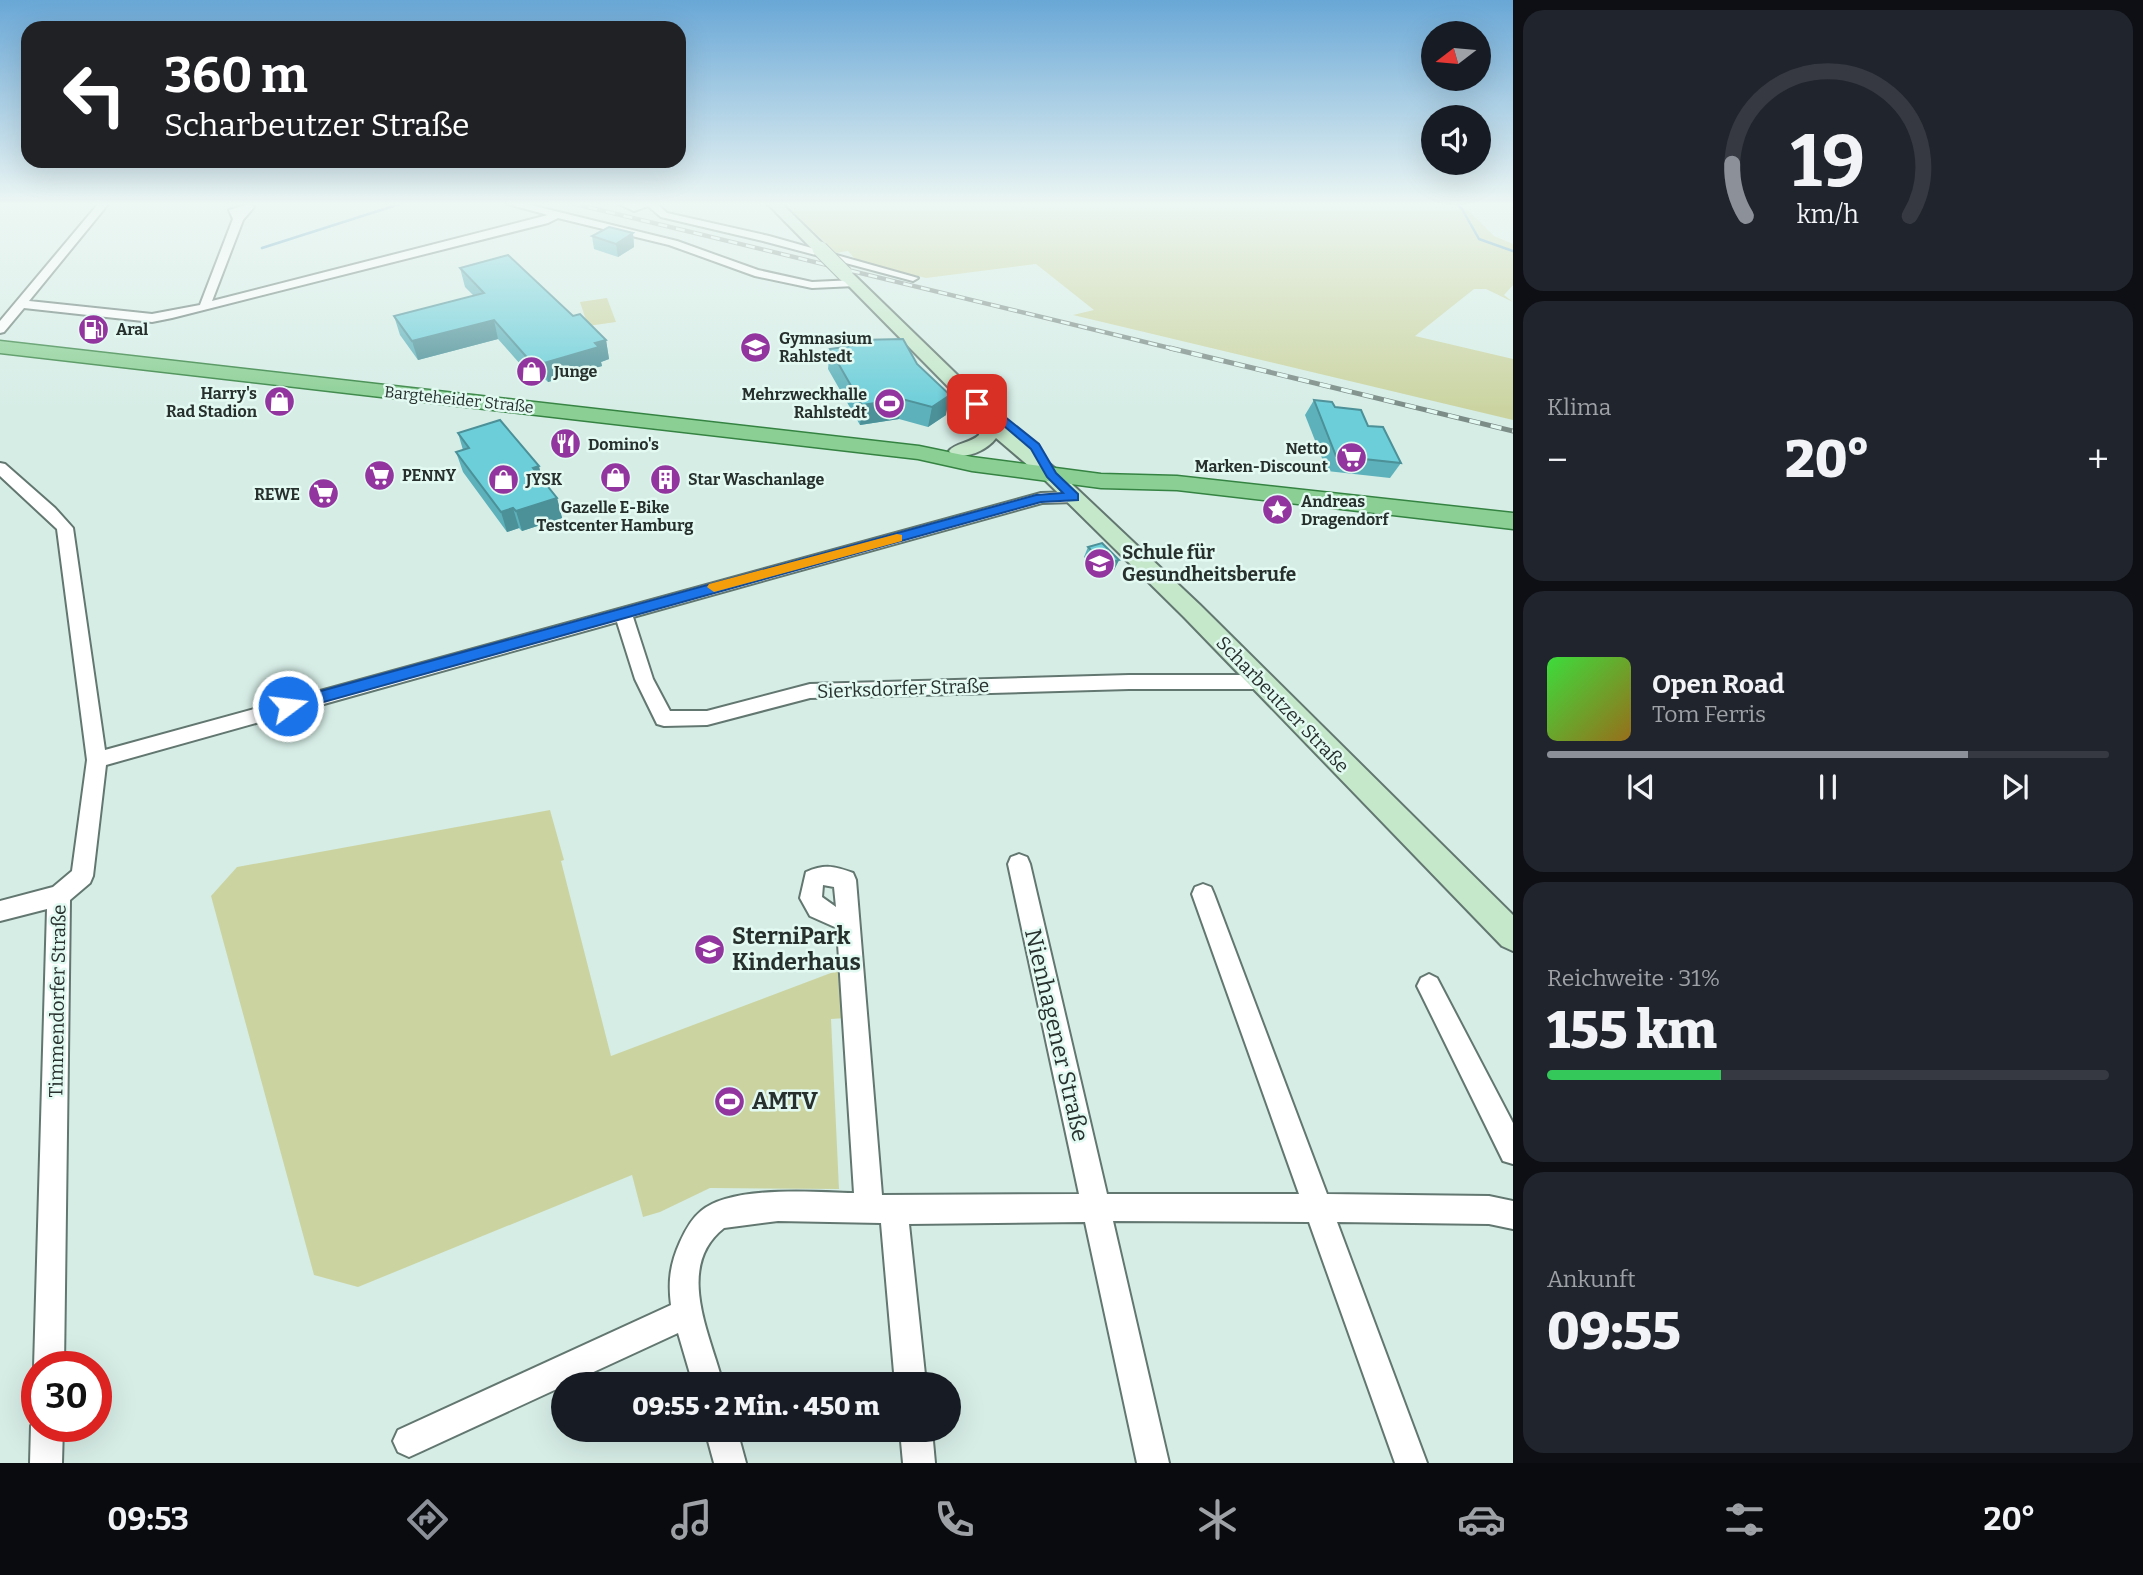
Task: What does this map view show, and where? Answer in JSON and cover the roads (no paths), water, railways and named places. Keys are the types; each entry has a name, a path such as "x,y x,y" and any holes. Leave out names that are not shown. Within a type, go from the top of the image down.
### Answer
{"main road":[{"name":"Scharbeutzer Straße","path":"843,271 990,420 1041,464 1206,626 1513,936"},
{"name":"Bargteheider Straße","path":"0,347 919,453 959,451 1041,464 1147,486 1177,483 1513,521"},
{"name":"Scharbeutzer Straße","path":"977,404 1027,440 1041,464"},
{"path":"959,451 974,448 986,440 991,431 990,420"},
{"name":"Bargteheider Straße","path":"919,453 945,461 1041,464"}],"street":[{"path":"0,329 49,271"},
{"path":"205,307 219,271"},
{"path":"22,304 152,318 346,271"},
{"path":"749,271 819,285 849,277"},
{"path":"888,271 913,278"},
{"name":"Timmendorfer Straße","path":"0,467 13,484 55,514 65,528 97,760 82,876 59,896 49,1351"},
{"path":"97,760 1041,498 1074,497"},
{"name":"Sierksdorfer Straße","path":"623,614 644,679 664,719 707,718 810,691 1129,682 1259,682"},
{"name":"Nienhagener Straße","path":"1019,863 1153,1463"},
{"path":"1203,894 1320,1207 1411,1463"},
{"path":"0,911 59,896"},
{"path":"848,922 881,1209 909,1372"},
{"path":"1429,986 1513,1151"},
{"path":"705,1372 688,1313 683,1279 685,1267 694,1242 715,1217 744,1209 1320,1207 1489,1210 1513,1215"},
{"path":"410,1441 688,1313"},
{"path":"46,1463 47,1442"},
{"path":"724,1442 730,1463"},
{"path":"917,1442 919,1463"}],"railway":[{"path":"853,271 1178,350"},
{"path":"1170,348 1513,431"}],"place":[{"name":"Aral","path":"93,329"},
{"name":"Gymnasium Rahlstedt","path":"756,347"},
{"name":"Junge","path":"531,371"},
{"name":"Harry's Rad Stadion","path":"280,402"},
{"name":"Mehrzweckhalle Rahlstedt","path":"890,403"},
{"name":"Domino's","path":"565,444"},
{"name":"Netto Marken-Discount","path":"1351,457"},
{"name":"PENNY","path":"379,475"},
{"name":"Gazelle E-Bike Testcenter Hamburg","path":"615,478"},
{"name":"JYSK","path":"503,479"},
{"name":"Star Waschanlage","path":"665,479"},
{"name":"REWE","path":"323,494"},
{"name":"Andreas Dragendorf","path":"1278,510"},
{"name":"Schule für Gesundheitsberufe","path":"1099,563"},
{"name":"SterniPark Kinderhaus","path":"709,949"},
{"name":"AMTV","path":"729,1101"}]}
